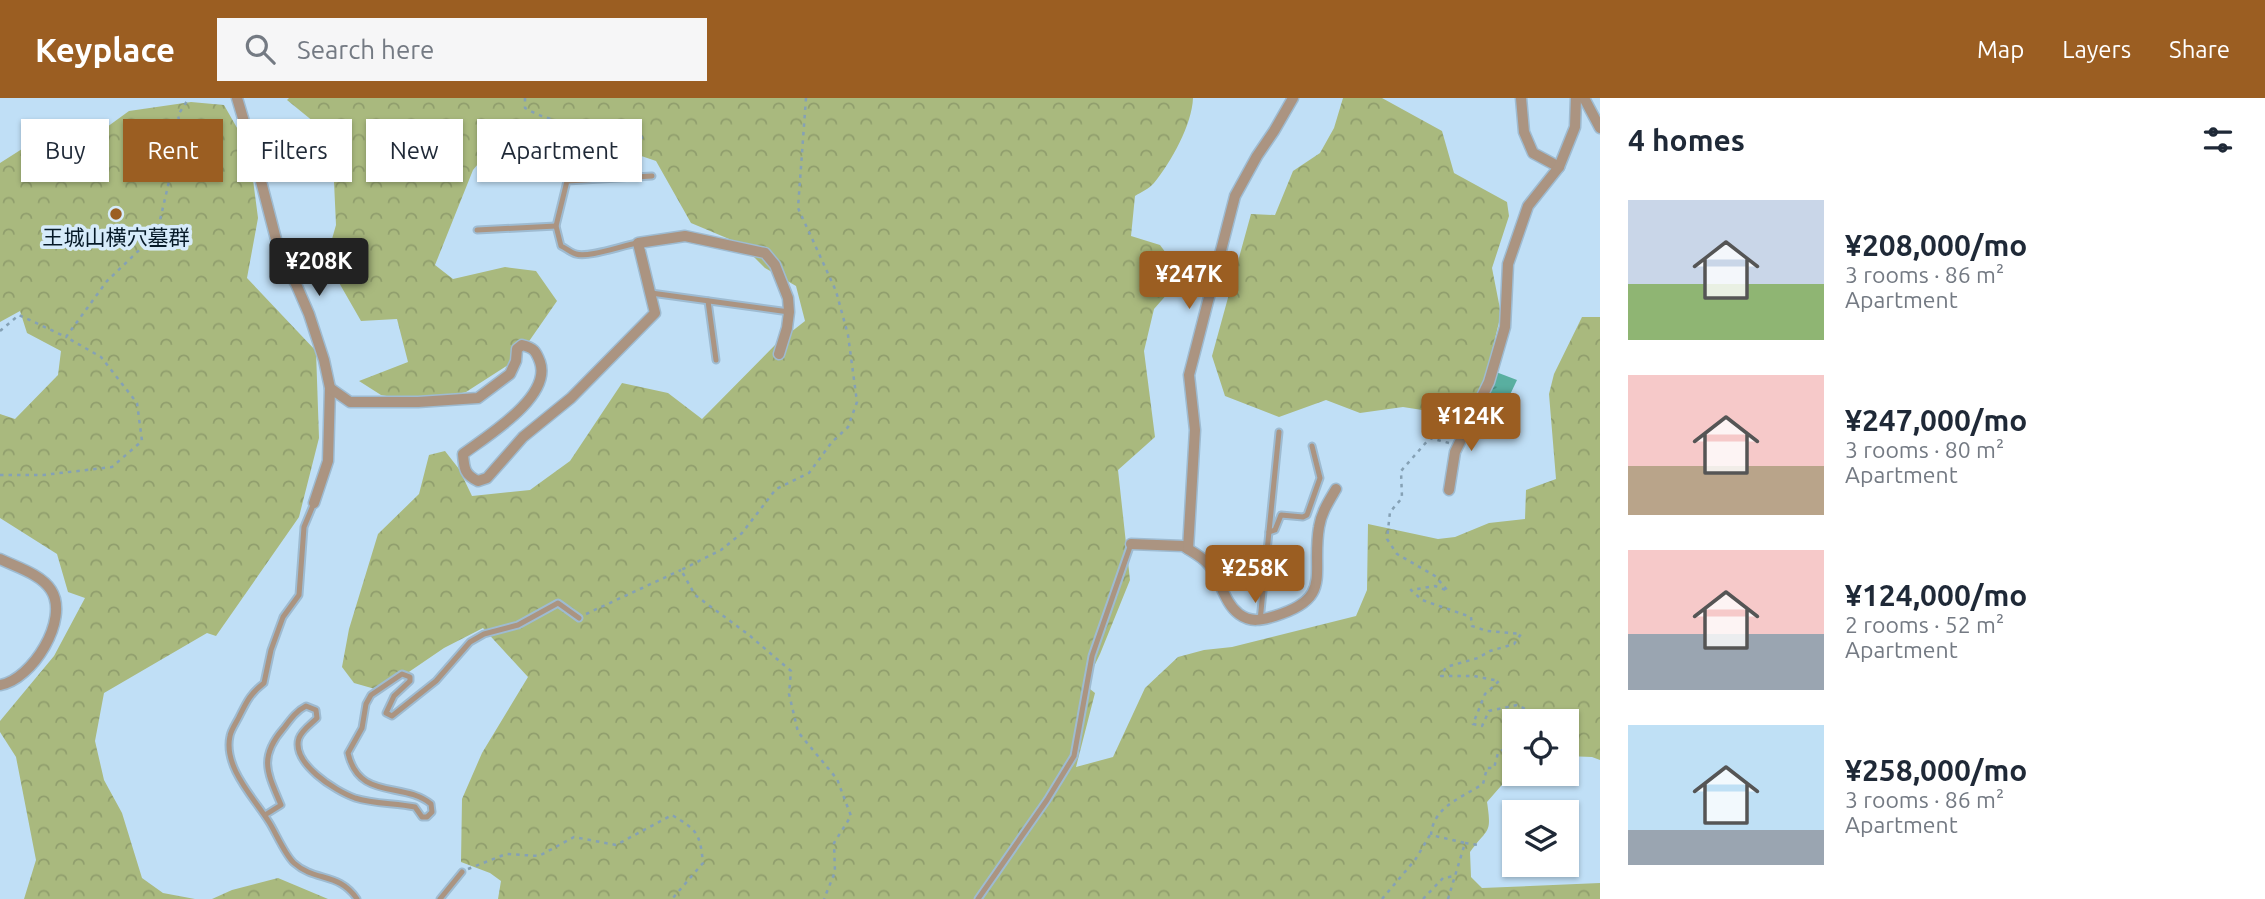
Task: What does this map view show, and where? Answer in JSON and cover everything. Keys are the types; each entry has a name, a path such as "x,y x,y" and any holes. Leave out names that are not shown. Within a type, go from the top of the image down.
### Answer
{"street":[{"path":"237,98 278,247 309,314 330,388 328,461 314,503"},
{"path":"1188,549 1195,430 1189,375 1235,196 1256,156 1293,98"},
{"path":"1521,98 1524,132 1533,153 1559,167"},
{"path":"1449,490 1455,452 1489,382 1505,327 1508,264 1528,206 1559,167 1576,127 1576,98"},
{"path":"1584,98 1599,122"},
{"path":"330,388 350,402 418,402 478,398 510,374 517,349 522,345 536,350 541,368 537,387 526,404 463,454 468,477 478,481 487,478 523,437 570,398 655,313 638,243 685,236 765,253 775,265 788,298 789,312 779,354"},
{"path":"1131,544 1183,546 1208,564 1232,609 1245,619 1260,621 1299,608 1308,601 1317,586 1319,527 1336,489"},
{"path":"0,559 45,582 53,593 56,605 56,620 46,645 24,673 0,685"}],"lane":[{"path":"638,243 591,254 577,254 561,246 556,226 567,181 652,176"},
{"path":"477,230 556,226"},
{"path":"651,293 789,312"},
{"path":"708,301 716,360"},
{"path":"1260,621 1279,432"},
{"path":"1269,532 1275,530 1281,515 1307,515 1320,478 1312,446"},
{"path":"314,503 304,527 299,595 283,617 271,650 264,683 250,693 229,737 232,761 241,784 265,815 293,862 310,873 340,882 350,889 357,899"},
{"path":"978,899 1047,800 1074,756 1092,656 1131,544"},
{"path":"265,815 281,805 267,771 266,757 273,740 299,709 306,706 316,710 317,718 301,733 298,751 310,769 331,787 354,798 415,807 422,817 428,817 432,812 431,804 423,797 376,788 359,776 350,764 348,753 362,728 366,704 371,695 402,674 410,677 410,681 389,704 386,713 392,716 436,681 470,642 484,634 518,625 558,603 579,618"},
{"path":"440,899 462,872"}],"path":[{"path":"178,119 177,115 189,98"},
{"path":"525,98 525,108 540,117 550,119"},
{"path":"579,618 721,550 742,533 776,489 809,473 832,442 848,427 857,402 848,335 836,291 799,208 806,98"},
{"path":"66,337 107,281 157,233 168,182"},
{"path":"0,331 19,316 66,337 101,357 137,403 142,441 112,467 43,475 0,475"},
{"path":"1449,443 1430,438 1402,471 1402,498 1390,512 1387,539 1397,554 1435,576 1448,591 1434,586 1410,590 1422,600 1471,617 1472,626 1487,631 1521,634 1514,644 1446,667 1441,676 1474,676 1499,681 1485,694 1474,724 1482,726 1489,711 1517,705 1525,709"},
{"path":"681,570 695,595 749,635 791,671 789,694 798,732 837,779 850,816 834,843 835,872 824,899"},
{"path":"1382,899 1415,860 1431,835 1432,824 1440,810 1483,784 1487,768 1494,768 1498,753 1502,750"},
{"path":"462,872 506,854 539,856 574,836 616,845 672,815 693,828 702,847 704,863 672,899"},
{"path":"1431,835 1479,845"},
{"path":"1448,899 1465,843"},
{"path":"1423,899 1443,878 1455,876"}],"green space":[{"path":"1193,98 1189,120 1174,154 1154,183 1135,196 1131,236 1160,245 1183,276 1154,309 1144,351 1155,437 1118,470 1130,580 1085,685 1095,693 1076,767 1113,757 1145,688 1178,657 1204,650 1232,647 1356,616 1367,590 1368,524 1438,539 1455,537 1489,523 1525,519 1526,490 1556,479 1549,394 1554,374 1582,317 1600,317 1600,760 1579,756 1579,709 1502,709 1502,785 1487,802 1489,826 1470,852 1471,877 1482,888 1600,883 1600,899 498,899 501,881 490,873 461,862 462,799 482,753 528,677 483,628 444,648 400,678 375,689 354,683 342,667 349,629 378,534 419,494 429,455 445,451 459,469 472,496 530,490 570,461 622,383 668,393 702,419 777,343 805,321 796,286 765,268 741,244 691,223 656,161 642,156 642,119 477,119 477,165 435,265 453,279 505,267 536,271 557,301 516,360 466,392 430,401 381,395 359,381 408,362 397,319 361,321 326,260 336,225 334,182 352,182 352,119 310,119 287,100"},
{"path":"1343,98 1382,98 1442,131 1454,173 1507,202 1509,216 1492,268 1501,314 1477,412 1435,412 1403,407 1360,413 1326,400 1279,417 1225,396 1212,356 1251,214 1275,215 1293,171 1320,153 1334,128"},
{"path":"191,102 224,105 237,128 237,182 253,182 258,218 247,278 316,351 319,438 299,517 216,636 207,633 104,693 95,741 104,780 122,813 142,878 163,893 195,899 24,899 36,860 16,757 0,732 0,721 54,656 85,598 68,592 57,554 0,518 0,414 15,419 58,375 61,351 27,333 20,311 0,322 0,163 21,150 21,182 109,182 109,126 129,111"},
{"path":"278,878 328,899 212,899 232,890"}],"water":[{"path":"1496,372 1517,380 1508,399 1497,408 1486,404"}],"place":[{"name":"王城山横穴墓群","path":"116,214"}]}
